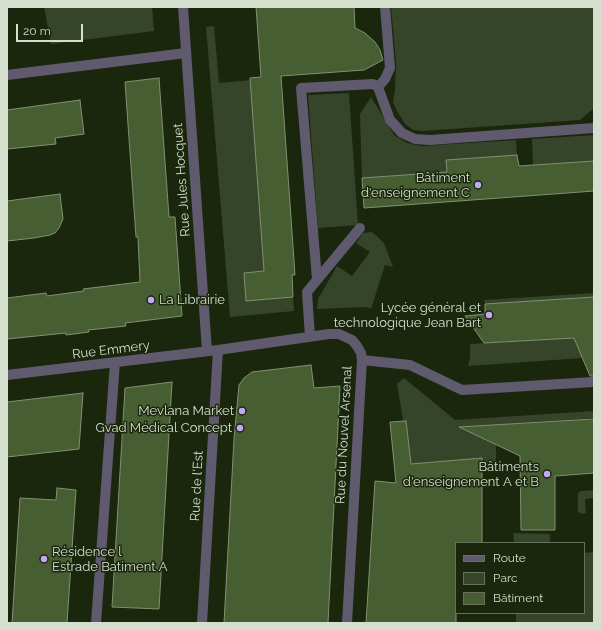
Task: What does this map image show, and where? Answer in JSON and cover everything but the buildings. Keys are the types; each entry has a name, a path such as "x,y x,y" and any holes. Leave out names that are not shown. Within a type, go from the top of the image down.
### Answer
{"street":[{"name":"Rue Jules Hocquet","path":"183,7 207,351"},
{"path":"378,87 386,79 390,68 385,7"},
{"path":"7,75 186,53"},
{"path":"317,279 302,88 373,84 378,87 390,120 402,133 415,138 430,140 594,128"},
{"path":"310,336 306,292 360,228"},
{"name":"Rue du Nouvel Arsenal","path":"218,350 310,336 339,334 352,340 361,353 362,360 347,623"},
{"name":"Rue Emmery","path":"7,375 218,350"},
{"name":"Rue de l'Est","path":"202,623 218,350"},
{"path":"362,360 410,364 462,390 593,382"},
{"path":"96,623 115,362"}],"green space":[{"path":"44,7 152,7 154,31 51,44"},
{"path":"391,7 594,7 594,108 580,120 423,131 413,130 405,124 393,102 396,63"},
{"path":"214,26 219,83 251,80 264,271 245,273 247,301 293,297 294,311 230,317 206,27"},
{"path":"349,93 358,225 318,228 308,95"},
{"path":"371,97 394,135 407,143 422,146 516,140 517,155 447,160 447,172 362,178 360,114"},
{"path":"594,135 594,161 533,165 532,139"},
{"path":"372,232 384,243 393,267 385,265 371,309 366,307 317,309 318,299 337,266 352,276 370,252 356,243 363,233"},
{"path":"594,293 594,297 572,299 485,304 484,300"},
{"path":"574,338 583,358 468,366 470,358 470,344"},
{"path":"404,378 455,420 594,411 594,418 479,426 475,435 496,445 496,470 482,471 482,458 411,464 397,384"},
{"path":"594,490 594,498 585,499 586,513 582,514 578,512 578,493 581,491"},
{"path":"513,533 550,534 550,542 514,542"},
{"path":"594,552 594,623 516,623 516,614 585,614 585,553"}],"place":[{"name":"Bâtiment d'enseignement C","path":"478,185"},
{"name":"La Librairie","path":"151,300"},
{"name":"Lycée général et technologique Jean Bart","path":"489,315"},
{"name":"Mevlana Market","path":"242,411"},
{"name":"Gvad Médical Concept","path":"240,428"},
{"name":"Bâtiments d'enseignement A et B","path":"547,474"},
{"name":"Résidence l Estrade Batiment A","path":"44,559"}]}
